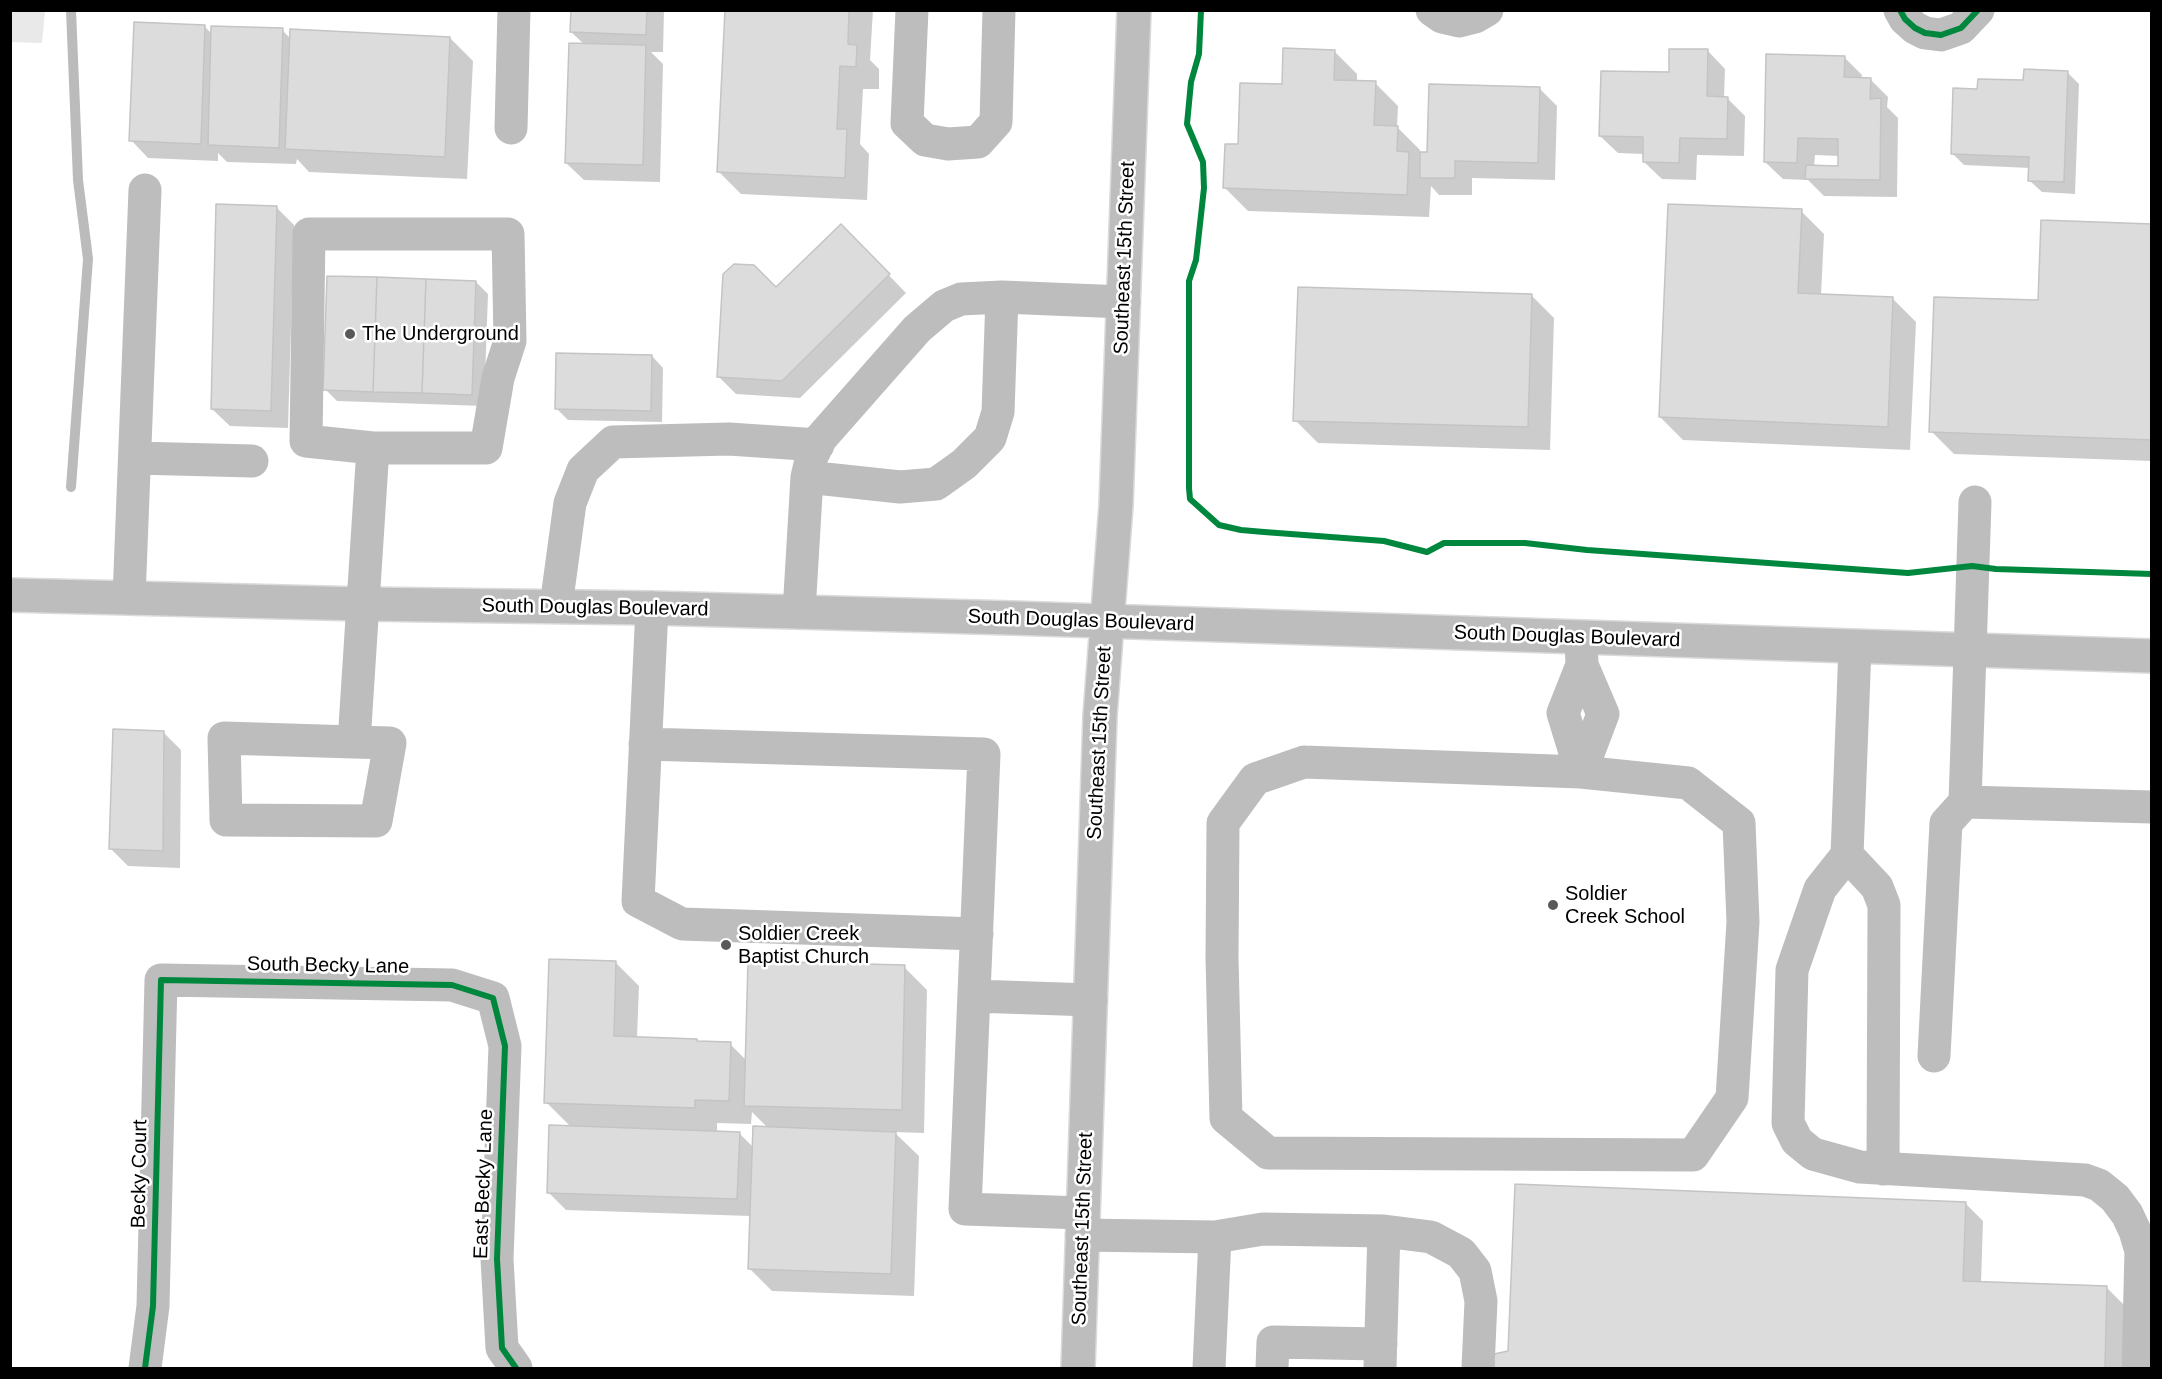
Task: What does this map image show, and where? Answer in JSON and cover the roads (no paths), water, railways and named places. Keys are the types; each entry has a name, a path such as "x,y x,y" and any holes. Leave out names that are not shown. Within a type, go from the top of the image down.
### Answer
{"main road":[{"path":"511,128 514,10"},
{"path":"912,10 907,123 925,140 948,144 978,142 996,122 999,10"},
{"name":"Southeast 15th Street","path":"1078,1368 1100,716 1116,505 1134,10"},
{"path":"1432,10 1442,17 1459,21 1475,17 1487,10"},
{"path":"1900,10 1905,19 1916,28 1925,33 1941,35 1961,28 1977,10"},
{"path":"129,598 145,190"},
{"path":"309,234 508,234 510,341 498,378 486,448 373,448 306,441 309,234"},
{"path":"799,612 807,477 812,456 821,438 917,329 944,306 961,299 1002,297 1124,302"},
{"path":"807,477 900,487 936,484 964,464 990,438 998,412 1002,297"},
{"path":"556,606 570,503 583,470 613,442 729,439 818,445"},
{"path":"354,742 373,448"},
{"path":"135,458 252,461"},
{"path":"1934,1056 1946,823 1965,802 1975,502"},
{"name":"South Douglas Boulevard","path":"10,595 362,604 652,608 1107,621 1581,651 1855,647 2151,656"},
{"path":"652,608 638,901 682,924 976,934"},
{"path":"1855,647 1847,855 1820,890 1792,970 1788,1123 1797,1141 1813,1154 1860,1167 2085,1180 2099,1185 2115,1198 2127,1214 2141,1251 2138,1368"},
{"path":"1581,651 1603,714 1581,772"},
{"path":"224,738 354,742 390,743 376,821 226,820 224,738"},
{"path":"645,744 984,754 964,1209 1215,1237 1263,1229 1384,1231 1431,1237 1461,1252 1475,1271 1481,1301 1478,1368"},
{"path":"1304,762 1581,772 1689,783 1739,823 1743,922 1732,1098 1693,1155 1268,1154 1226,1118 1222,958 1223,823 1255,779 1304,762"},
{"path":"1965,802 2151,807"},
{"path":"1847,855 1877,887 1884,905 1883,1169"},
{"name":"South Becky Lane","path":"161,980 452,985 493,998"},
{"name":"Becky Court","path":"145,1368 153,1306 161,980"},
{"path":"974,996 1091,1000"},
{"name":"East Becky Lane","path":"493,998 505,1046 497,1259 502,1348 516,1368"},
{"path":"1272,1368 1273,1342 1380,1356 1384,1231"},
{"path":"1209,1368 1215,1237"}],"waterway":[{"path":"71,10 78,180 88,259 71,487"}],"place":[{"name":"The Underground","path":"350,334"},
{"name":"Soldier Creek School","path":"1553,905"},
{"name":"Soldier Creek Baptist Church","path":"726,945"}]}
